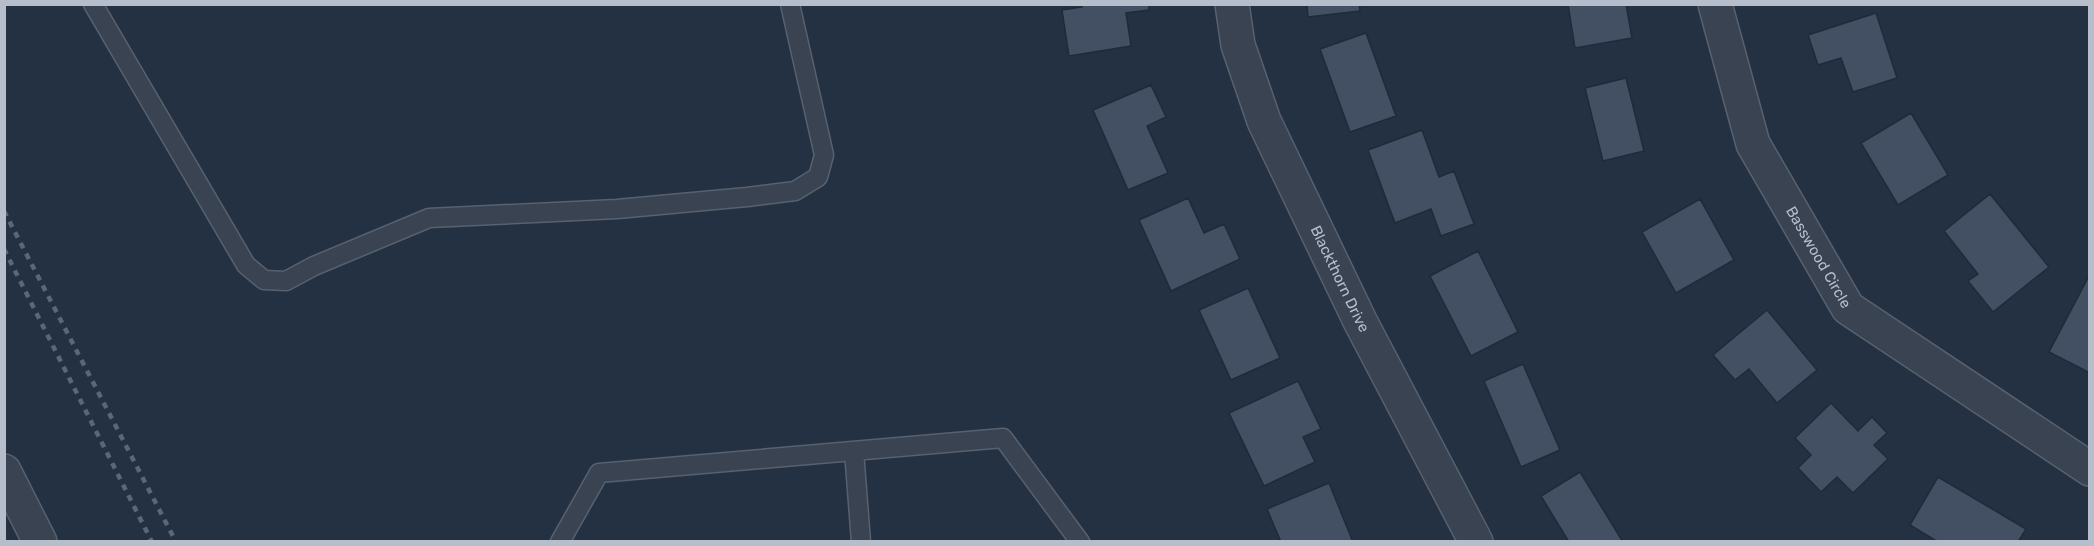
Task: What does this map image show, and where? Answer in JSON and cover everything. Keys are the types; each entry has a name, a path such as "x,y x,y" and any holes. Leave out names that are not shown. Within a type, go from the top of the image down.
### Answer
{"street":[{"name":"Blackthorn Drive","path":"1232,4 1238,45 1264,121 1360,321 1476,542"},
{"name":"Basswood Circle","path":"1715,4 1753,144 1848,308 2090,469"},
{"path":"4,471 40,542"}],"lane":[{"path":"93,4 246,265 264,280 286,281 314,266 429,218 616,209 795,191 818,177 824,155 790,4"},
{"path":"560,542 599,473 1003,438 1080,542"},
{"path":"854,451 861,542"}],"building":[{"path":"1081,4 1149,4 1149,10 1126,13 1131,46 1069,56 1062,10 1082,7"},
{"path":"1307,4 1359,4 1360,11 1308,17"},
{"path":"1568,4 1626,4 1632,38 1575,48"},
{"path":"1876,13 1897,78 1853,92 1841,58 1818,65 1808,35"},
{"path":"1366,33 1396,116 1350,132 1320,49"},
{"path":"1626,78 1644,151 1603,161 1585,88"},
{"path":"1151,85 1166,117 1147,126 1168,173 1128,190 1093,110"},
{"path":"1911,113 1948,175 1898,205 1861,143"},
{"path":"1422,130 1439,177 1454,171 1474,224 1441,236 1431,209 1395,223 1368,150"},
{"path":"1990,194 2049,267 1993,312 1968,281 1978,274 1944,231"},
{"path":"1188,198 1204,233 1224,224 1240,259 1171,291 1139,220"},
{"path":"1700,199 1734,260 1676,293 1642,232"},
{"path":"1478,251 1518,332 1471,356 1430,276"},
{"path":"2090,274 2090,373 2049,352"},
{"path":"1248,288 1280,358 1231,380 1199,310"},
{"path":"1767,310 1817,370 1777,403 1749,369 1735,380 1713,355"},
{"path":"1523,364 1560,450 1521,467 1484,381"},
{"path":"1298,381 1321,429 1303,437 1315,462 1264,486 1229,413"},
{"path":"1831,403 1858,431 1872,417 1887,433 1874,445 1888,459 1853,493 1837,477 1821,492 1798,468 1811,455 1795,438"},
{"path":"1580,472 1623,542 1569,542 1541,496"},
{"path":"1938,477 2026,529 2018,542 1938,542 1910,525"},
{"path":"1329,483 1353,542 1281,542 1267,509"}],"railway":[{"path":"4,211 176,542"},
{"path":"4,249 152,542"}]}
